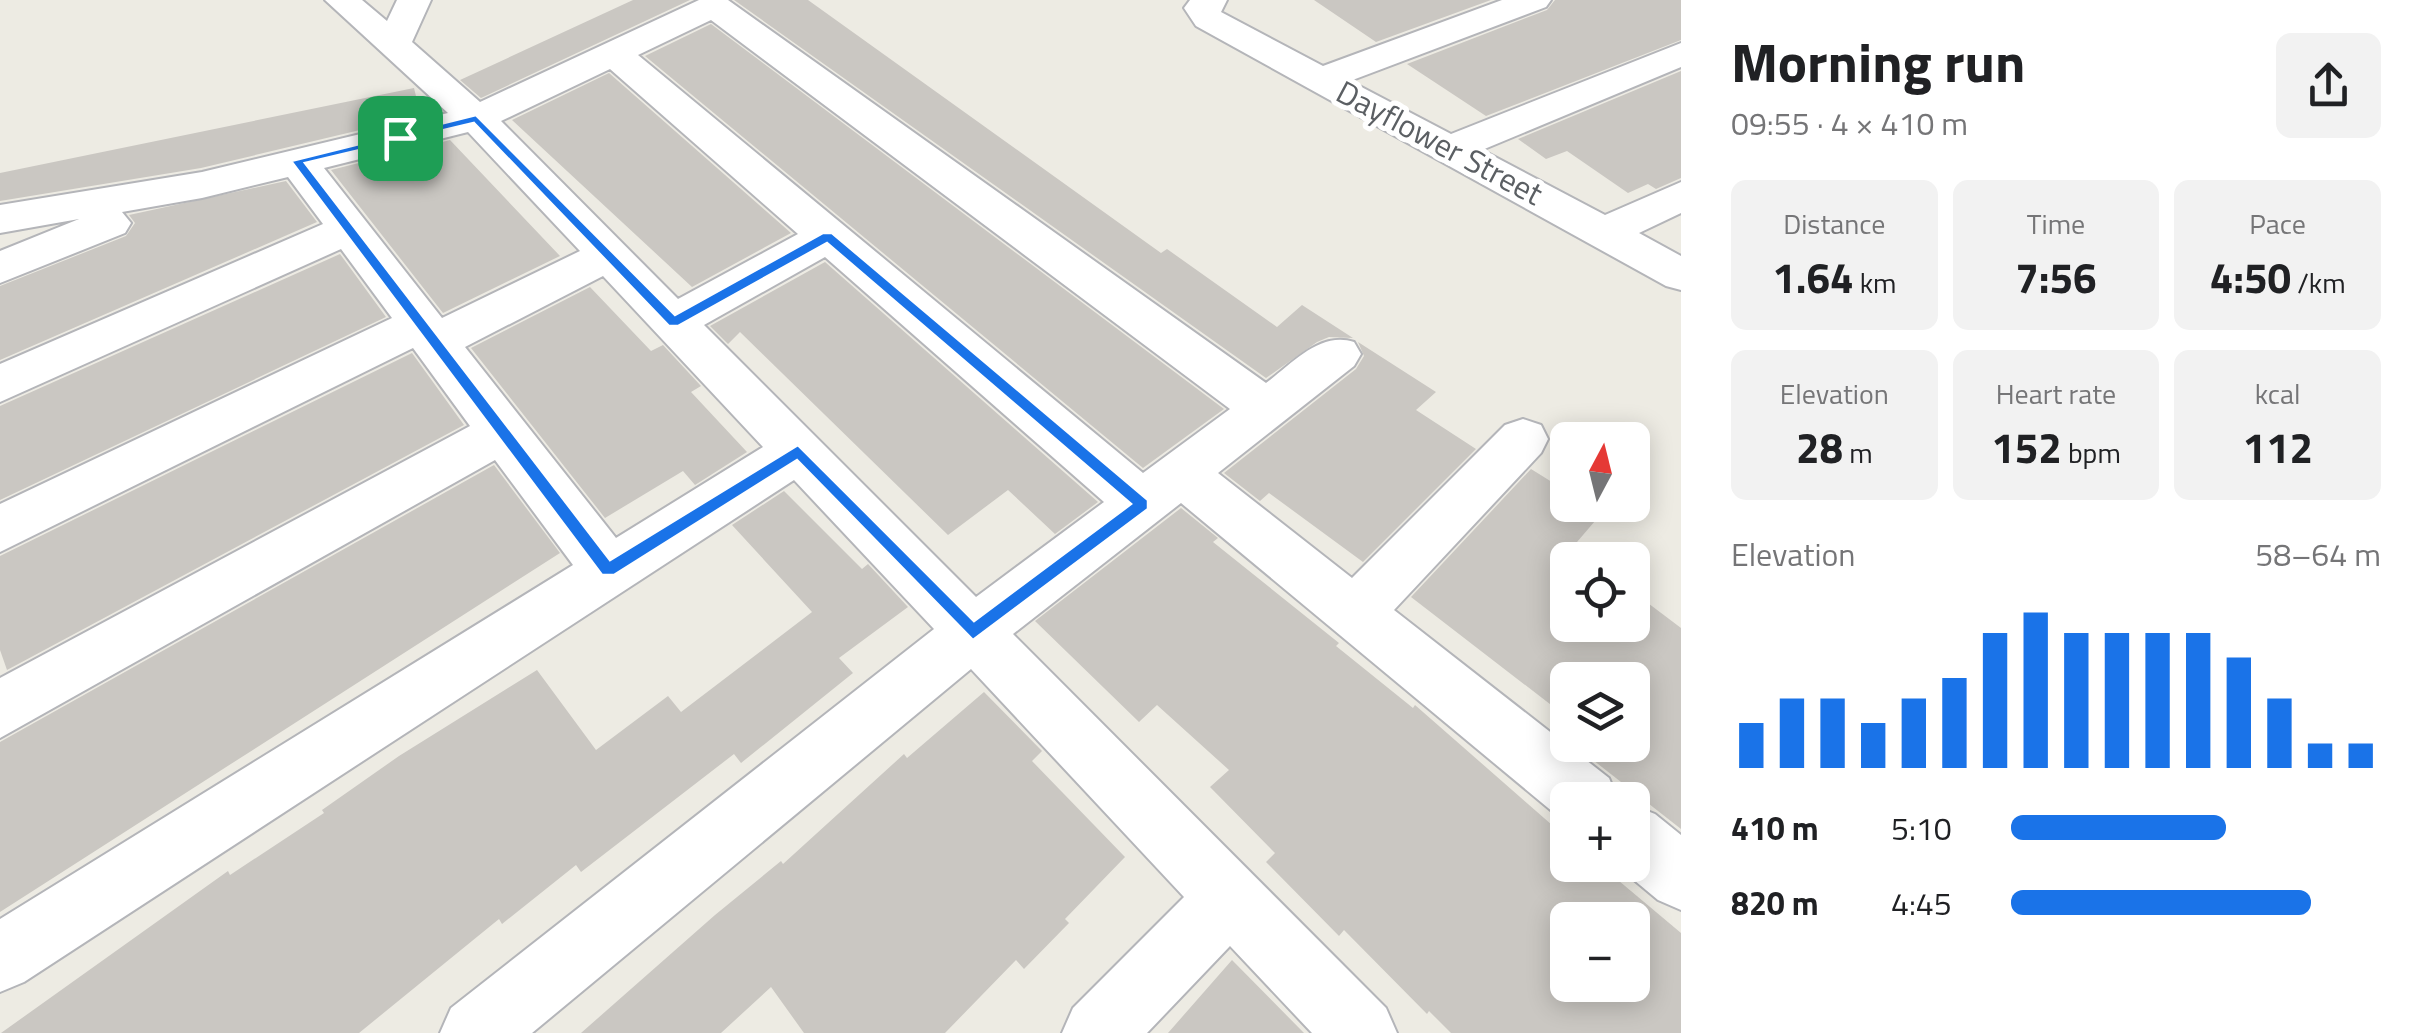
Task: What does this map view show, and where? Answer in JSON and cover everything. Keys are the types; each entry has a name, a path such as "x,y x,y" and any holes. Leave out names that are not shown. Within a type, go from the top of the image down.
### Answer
{"street":[{"path":"342,0 403,22 476,118 1361,1033"},
{"path":"1324,78 1534,0"},
{"name":"Dayflower Street","path":"1205,4 1208,19 1324,78 1681,275"},
{"path":"0,219 202,185 476,118 714,6 1266,409"},
{"path":"614,54 828,236 1163,490 1356,612 1564,782"},
{"path":"1452,148 1681,54"},
{"path":"297,161 608,570"},
{"path":"0,268 202,185"},
{"path":"1606,232 1681,196"},
{"path":"0,384 349,229"},
{"path":"674,322 828,236"},
{"path":"0,529 428,333 609,256"},
{"path":"476,1033 973,632 1338,354"},
{"path":"0,709 502,432"},
{"path":"1356,612 1523,439"},
{"path":"0,958 798,451"},
{"path":"1650,852 1681,877"},
{"path":"1098,1033 1230,898"}],"building":[{"path":"633,0 690,0 481,98 460,80"},
{"path":"734,0 808,0 1161,253 1167,249 1277,327 1302,305 1353,338 1329,337 1317,342 1266,378"},
{"path":"1314,0 1491,0 1376,42"},
{"path":"1555,0 1681,0 1681,40 1486,116 1407,64 1547,10"},
{"path":"711,24 1224,409 1143,468 645,56"},
{"path":"1681,71 1681,178 1656,189 1648,184 1628,193 1567,151 1546,159 1518,139"},
{"path":"609,73 791,233 692,287 512,120"},
{"path":"414,88 417,100 424,96 440,111 201,168 0,201 0,173"},
{"path":"450,140 560,256 443,313 331,170"},
{"path":"286,181 317,222 0,360 0,286 126,236 135,223 129,215"},
{"path":"340,254 386,317 0,500 0,406"},
{"path":"825,262 1098,502 1055,534 1008,490 948,535 740,332 728,344 710,326"},
{"path":"590,287 651,351 663,345 701,386 691,392 747,452 695,485 683,471 605,518 471,348"},
{"path":"1358,342 1436,392 1416,410 1476,449 1363,562 1269,493 1260,501 1224,473 1356,369 1364,356"},
{"path":"412,353 464,425 7,670 0,650 0,556"},
{"path":"494,465 560,553 0,912 0,742"},
{"path":"1531,469 1550,481 1550,522 1594,522 1577,542 1550,542 1550,642 1650,642 1650,605 1681,628 1681,829 1650,805 1650,782 1621,782 1595,762 1650,762 1650,662 1550,662 1550,704 1411,597"},
{"path":"784,491 862,569 868,564 908,607 839,658 853,673 741,763 734,754 581,872 576,865 502,924 499,919 359,1033 1,1033 228,871 230,875 324,813 322,810 399,756 537,670 596,750 668,696 681,712 812,612 732,525"},
{"path":"1181,508 1218,538 1213,542 1339,643 1336,646 1413,708 1415,705 1550,823 1550,882 1620,882 1644,902 1550,902 1550,1002 1650,1002 1650,907 1681,933 1681,1033 1451,1033 1344,930 1339,936 1266,862 1275,853 1210,787 1229,770 1157,705 1139,722 1035,621"},
{"path":"984,692 1042,751 1032,761 1125,857 1065,919 1069,923 1024,969 1016,960 945,1033 804,1033 771,987 721,1033 581,1033 715,915 781,861 783,864 904,754 907,758"},
{"path":"1232,960 1304,1033 1168,1033"}],"route":[{"path":"476,118 674,322 828,236 1142,504 973,632 798,451 608,570 297,161 400,138 476,118"}]}
